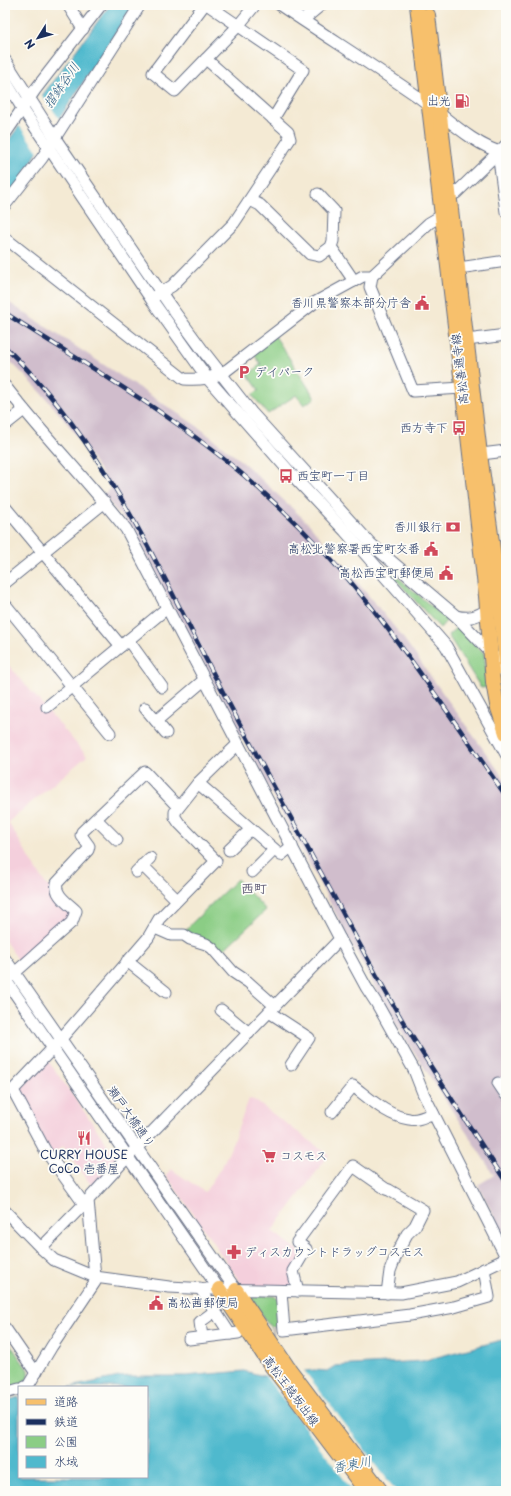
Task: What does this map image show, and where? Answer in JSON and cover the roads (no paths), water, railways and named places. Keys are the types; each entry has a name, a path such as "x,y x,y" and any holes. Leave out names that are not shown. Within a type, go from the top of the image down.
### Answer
{"main road":[{"name":"高松善通寺線","path":"417,5 462,388 500,567 506,664"},
{"name":"高松善通寺線","path":"426,5 468,340 475,454 493,682 506,732"},
{"name":"高松王越坂出線","path":"220,1289 272,1367 366,1491"},
{"name":"高松王越坂出線","path":"236,1290 288,1366 381,1491"}],"street":[{"path":"68,5 83,28"},
{"path":"5,134 24,111 101,5"},
{"path":"5,205 42,158 51,140 140,5"},
{"path":"204,5 153,73 174,91 206,60 238,26 255,5"},
{"path":"208,5 303,70 273,120"},
{"path":"280,5 428,105 472,138 503,150"},
{"path":"303,20 321,5"},
{"path":"5,60 31,101 51,140 151,299 208,379 446,646 506,754"},
{"path":"151,299 172,286 234,223 290,139 288,132 206,60"},
{"path":"5,80 24,111 51,140 161,293 251,412 361,534 456,616 491,652 500,663 506,674"},
{"path":"449,194 456,193 503,150"},
{"path":"503,150 506,212"},
{"path":"250,200 260,206 310,254 319,256 330,248 333,241 334,211 318,194"},
{"path":"441,216 428,223 372,276 370,287 413,391 462,388"},
{"path":"5,238 184,379 208,379 221,374 314,304 363,276 372,276"},
{"path":"330,248 354,281"},
{"path":"459,268 506,261"},
{"path":"468,340 506,335"},
{"path":"5,386 24,410 105,502 126,529 340,939 414,1070 423,1093 506,1258 457,1282 401,1293 236,1290 169,1287 95,1277 54,1260 5,1211"},
{"path":"5,425 24,410"},
{"path":"475,454 506,451"},
{"path":"5,583 105,502"},
{"path":"5,506 43,552 125,643 162,687"},
{"path":"5,604 110,733"},
{"path":"47,707 167,608"},
{"path":"456,616 474,618 487,610"},
{"path":"156,721 204,680"},
{"path":"145,708 166,733"},
{"path":"28,1386 52,1346 95,1282 95,1277 86,1202 45,1150 13,1090 53,1048 148,938 159,919 216,861 175,817 175,812 198,783 238,744"},
{"path":"5,980 72,922 76,911 58,892 56,887 57,883 88,850 89,846 81,835 82,832 145,772 178,807"},
{"path":"198,783 281,855 292,846"},
{"path":"96,819 117,840"},
{"path":"229,850 251,829"},
{"path":"252,872 274,850"},
{"path":"143,865 177,900"},
{"path":"155,928 171,935 184,935 212,948 233,972 248,982 272,1009 309,1038 291,1065"},
{"path":"41,1248 136,1148 340,939"},
{"name":"瀬戸大橋通り","path":"5,959 236,1290"},
{"path":"127,961 166,992"},
{"name":"瀬戸大橋通り","path":"5,980 220,1289"},
{"path":"221,1010 249,1033"},
{"path":"498,1083 506,1095"},
{"path":"332,1112 352,1086 388,1112 410,1120 423,1118 433,1113"},
{"path":"298,1291 293,1271 306,1249 297,1242 353,1166 386,1189 422,1210 398,1253 390,1271 387,1293"},
{"path":"281,1291 280,1331 410,1315 454,1307 489,1296 484,1269"},
{"path":"189,1339 234,1334 215,1311 200,1288"},
{"path":"202,1337 200,1322 215,1311"},
{"path":"5,1328 36,1373"},
{"path":"5,1393 18,1389"}],"water":[{"name":"摺鉢谷川","path":"110,5 134,5 38,151 18,185 5,198 5,145"},
{"name":"香東川","path":"506,1339 506,1491 5,1491 5,1401 18,1397 18,1478 148,1478 148,1386 75,1386 130,1376 186,1376 244,1371 264,1376 314,1370 327,1371 335,1366 422,1361"}],"tunnel":[{"path":"258,1332 277,1331"}],"railway":[{"path":"5,313 140,398 173,421 236,469 293,520 344,574 386,626 506,796"},
{"path":"5,347 41,385 73,425 102,467 153,556 236,716 383,987 430,1065 506,1182"}],"place":[{"name":"出光","path":"462,101"},
{"name":"香川県警察本部分庁舎","path":"422,303"},
{"name":"デイパーク","path":"244,372"},
{"name":"西方寺下","path":"459,428"},
{"name":"西宝町一丁目","path":"286,476"},
{"name":"香川銀行","path":"453,527"},
{"name":"高松北警察署西宝町交番","path":"431,549"},
{"name":"高松西宝町郵便局","path":"446,573"},
{"name":"CURRY HOUSE CoCo 壱番屋","path":"84,1138"},
{"name":"コスモス","path":"269,1156"},
{"name":"ディスカウントドラッグコスモス","path":"234,1252"},
{"name":"高松茜郵便局","path":"156,1303"}],"district":[{"name":"西町","path":"254,888"}]}
